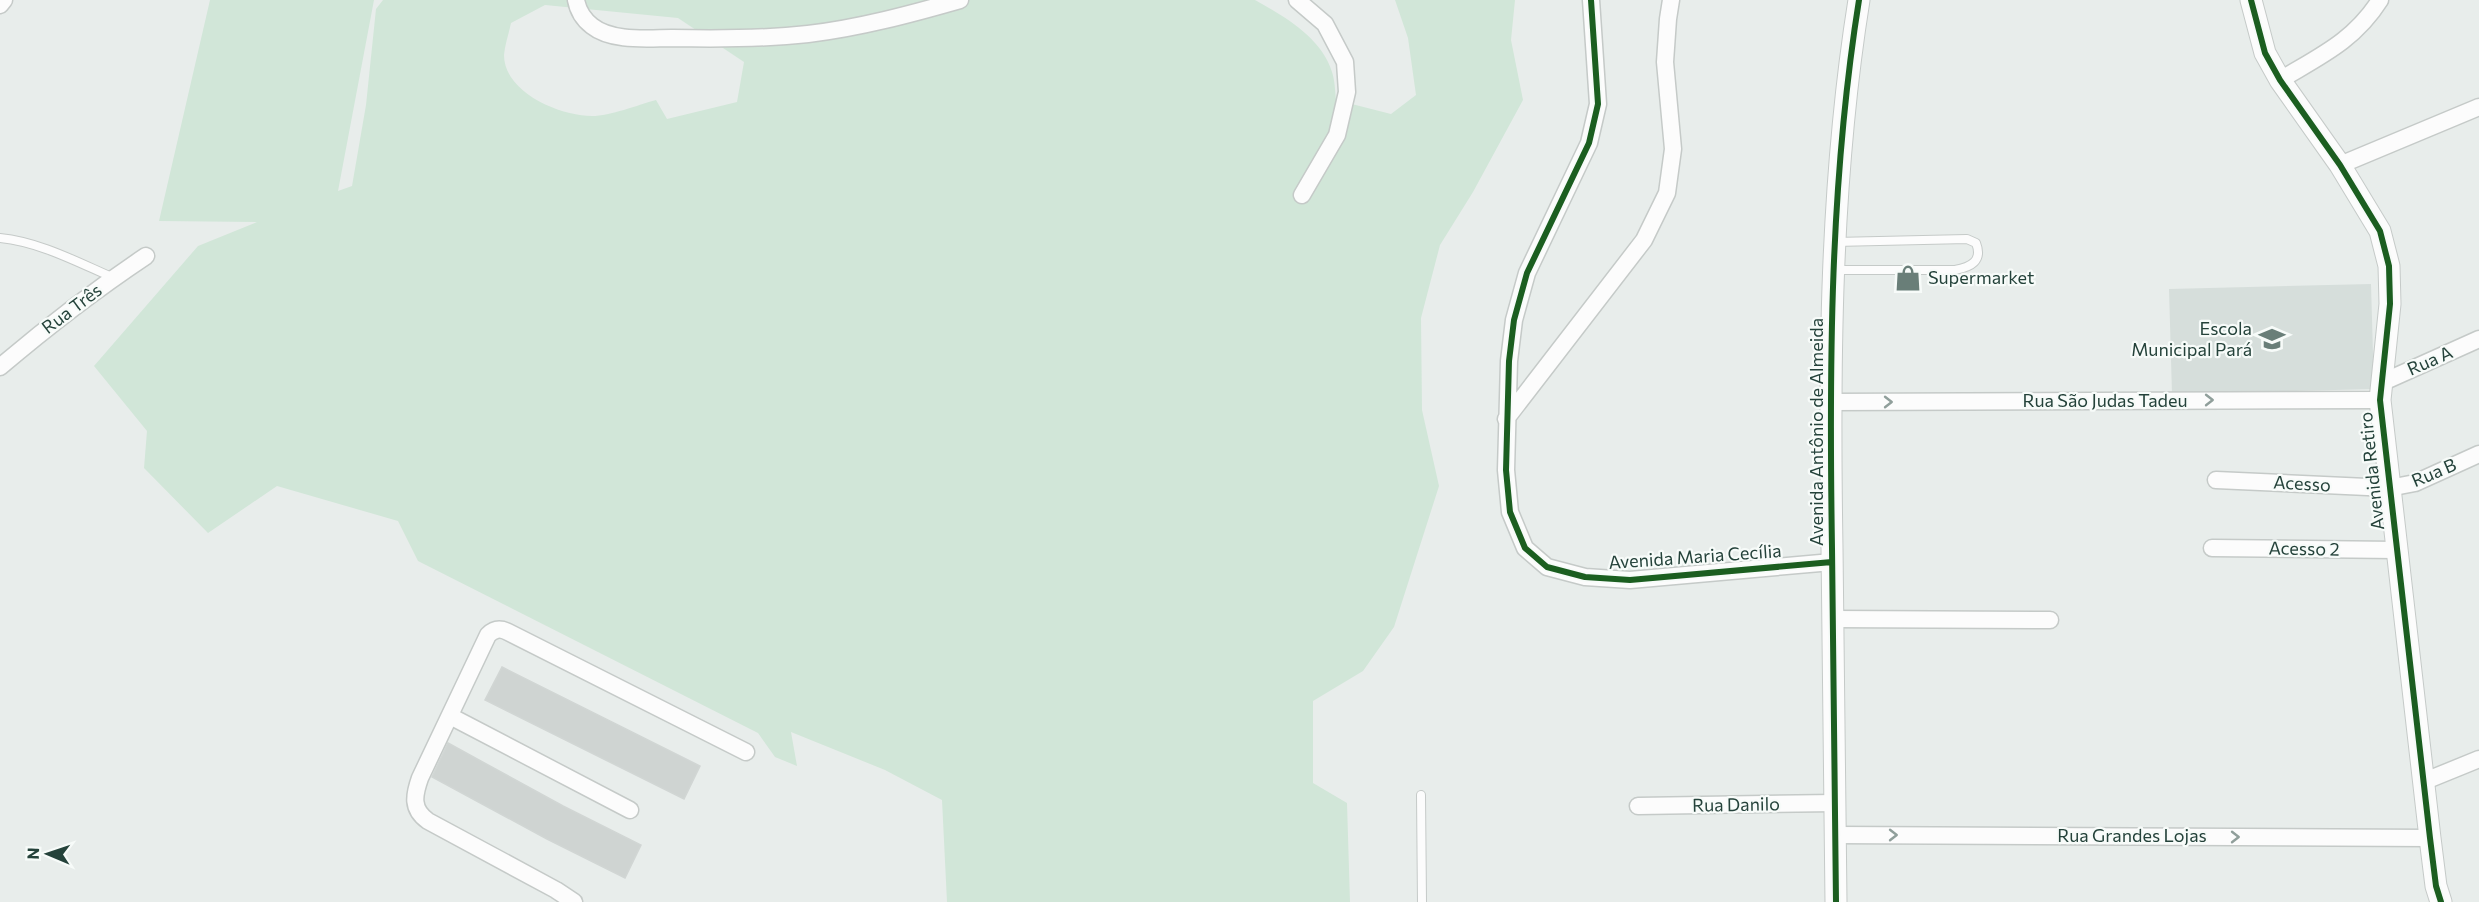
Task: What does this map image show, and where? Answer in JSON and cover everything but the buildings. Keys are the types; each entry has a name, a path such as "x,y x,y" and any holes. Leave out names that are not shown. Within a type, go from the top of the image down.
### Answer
{"street":[{"path":"0,5 4,0"},
{"path":"576,0 579,12 593,27 611,35 638,38 723,39 810,34 912,14 960,0"},
{"path":"1297,0 1325,24 1346,62 1347,92 1337,135 1302,195"},
{"name":"Avenida Maria Cecília","path":"1591,0 1598,104 1589,143 1527,273 1514,320 1509,361 1506,470 1510,512 1525,548 1547,567 1585,577 1630,580 1832,562"},
{"path":"1506,419 1644,240 1668,193 1673,149 1665,62 1671,0"},
{"name":"Avenida Antônio de Almeida","path":"1836,902 1830,402 1837,176 1847,71 1859,0"},
{"name":"Avenida Retiro","path":"2251,0 2265,53 2280,80 2340,165 2380,231 2389,266 2390,304 2381,391 2396,550 2436,886 2441,902"},
{"path":"2280,80 2358,30 2380,0"},
{"path":"2340,165 2479,107"},
{"name":"Rua Três","path":"0,367 50,325 146,256"},
{"name":"Rua A","path":"2381,391 2479,339"},
{"name":"Rua São Judas Tadeu","path":"1830,402 2381,391"},
{"name":"Rua B","path":"2389,488 2415,483 2479,454"},
{"name":"Acesso","path":"2216,480 2389,488"},
{"name":"Acesso 2","path":"2212,548 2396,550"},
{"path":"1832,619 2050,620"},
{"path":"574,902 428,821 418,813 414,802 417,786 488,635 492,631 503,629 746,752"},
{"path":"450,716 630,810"},
{"path":"2425,782 2479,759"},
{"name":"Rua Danilo","path":"1638,806 1835,803"},
{"name":"Rua Grandes Lojas","path":"1835,835 2430,838"}],"lane":[{"path":"0,238 21,240 114,278"},
{"path":"1834,270 1955,270 1974,264 1979,251 1976,243 1967,239 1835,242"},
{"path":"1421,795 1422,902"}],"shaded area":[{"name":"Escola Municipal Pará","path":"2371,284 2374,389 2172,394 2169,289"}],"green space":[{"path":"210,0 374,0 338,191 352,186 366,105 376,9 383,0 1255,0 1301,29 1320,49 1332,72 1336,100 1391,114 1416,95 1408,38 1395,0 1515,0 1511,40 1523,100 1473,192 1440,245 1421,318 1422,410 1439,486 1394,627 1363,671 1313,701 1313,783 1347,803 1350,902 947,902 942,800 885,770 791,732 797,766 775,757 758,733 418,561 398,521 277,486 208,533 144,468 147,431 94,366 198,246 257,222 159,221","holes":["545,5 678,18 744,62 737,102 667,119 656,100 607,114 579,115 536,100 513,81 507,69 504,55 511,23"]}],"cycle path":[{"path":"1591,0 1598,104 1589,143 1527,273 1514,320 1509,361 1506,470 1510,512 1525,548 1547,567 1585,577 1630,580 1832,562"},
{"path":"1836,902 1831,479 1832,342 1842,136 1859,0"},
{"path":"2251,0 2265,53 2280,80 2340,165 2380,231 2389,266 2390,304 2380,400 2430,838 2436,886 2441,902"}],"place":[{"name":"Supermarket","path":"1908,278"},
{"name":"Escola Municipal Pará","path":"2272,339"}]}
